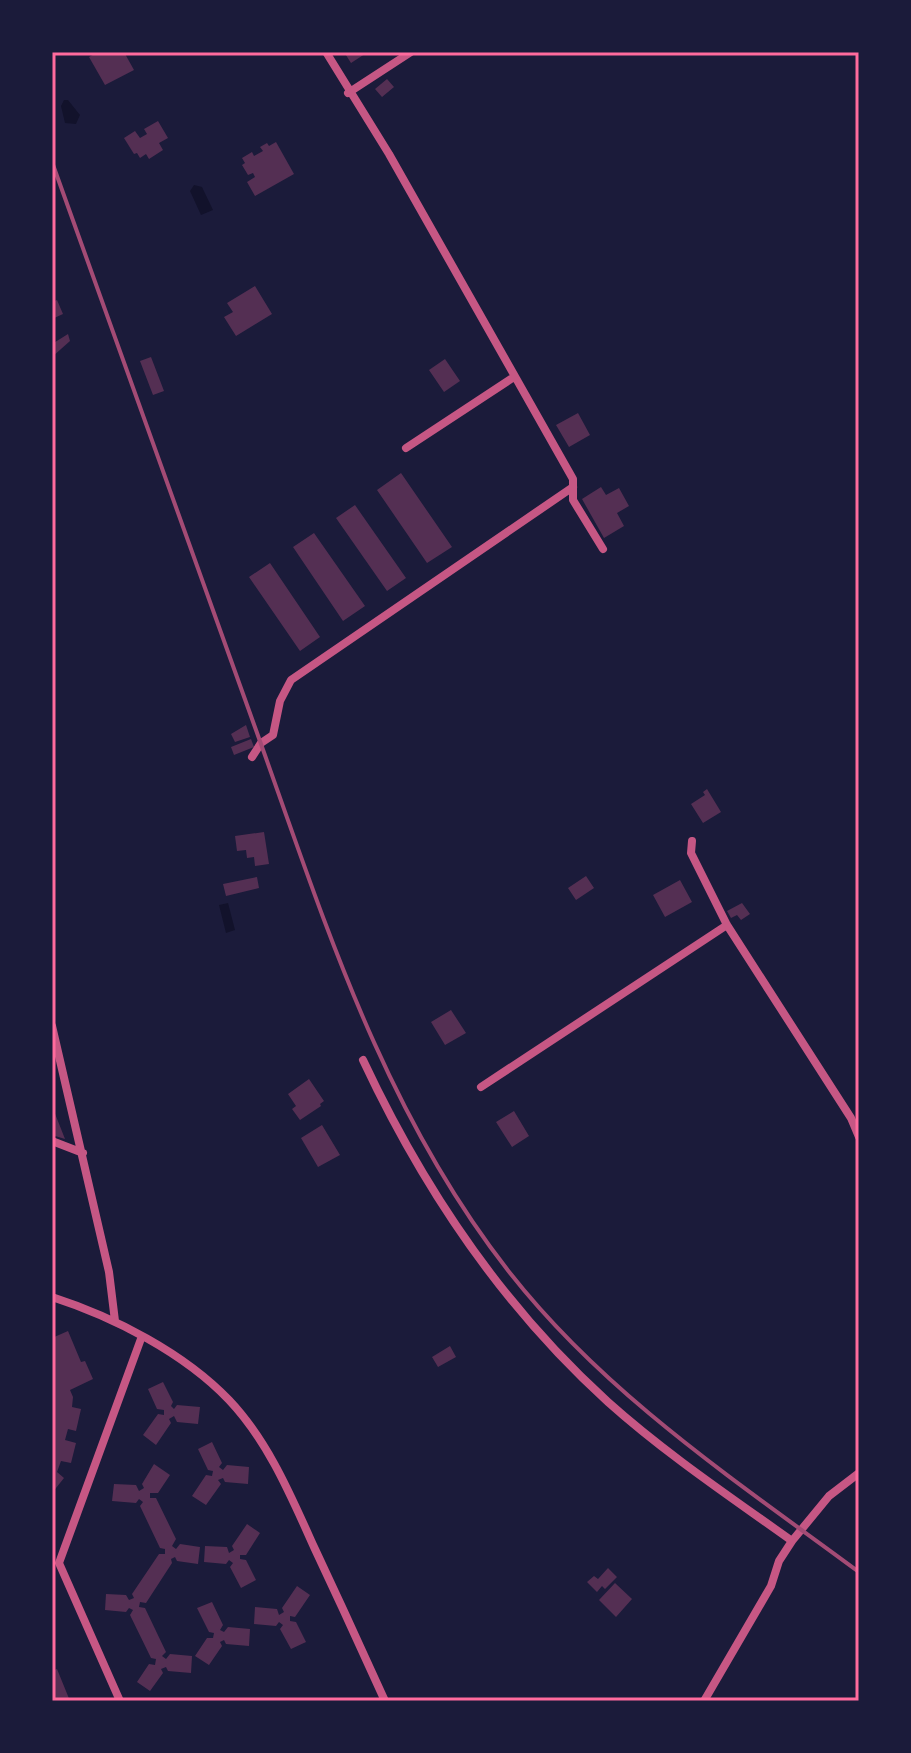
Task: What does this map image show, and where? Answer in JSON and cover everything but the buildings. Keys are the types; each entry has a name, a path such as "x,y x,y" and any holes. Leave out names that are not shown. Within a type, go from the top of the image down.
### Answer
{"street":[{"path":"326,52 348,93 389,154 573,479 573,500 603,549"},
{"path":"348,93 411,52"},
{"path":"406,448 514,377"},
{"path":"252,757 261,743 273,735 280,701 291,680 573,487"},
{"path":"692,841 691,853 727,925 851,1118 859,1137"},
{"path":"481,1087 727,925"},
{"path":"52,1026 109,1272 115,1321"},
{"path":"363,1060 386,1111 440,1204 485,1267 550,1346 609,1402 662,1446 792,1541"},
{"path":"52,1141 83,1153"},
{"path":"52,1297 115,1321 142,1336 199,1373 230,1401 263,1444 294,1503 385,1701"},
{"path":"120,1701 59,1563 142,1336"},
{"path":"704,1701 771,1586 779,1561 792,1541 829,1496 859,1473"}],"shaded area":[{"path":"64,100 68,100 80,115 76,124 65,123 61,106"},
{"path":"194,185 202,187 213,210 201,215 190,191"},
{"path":"228,903 235,930 226,933 219,905"}],"railway":[{"path":"52,162 333,943 392,1081 426,1147 465,1211 510,1273 588,1358 674,1434 859,1572"}]}
